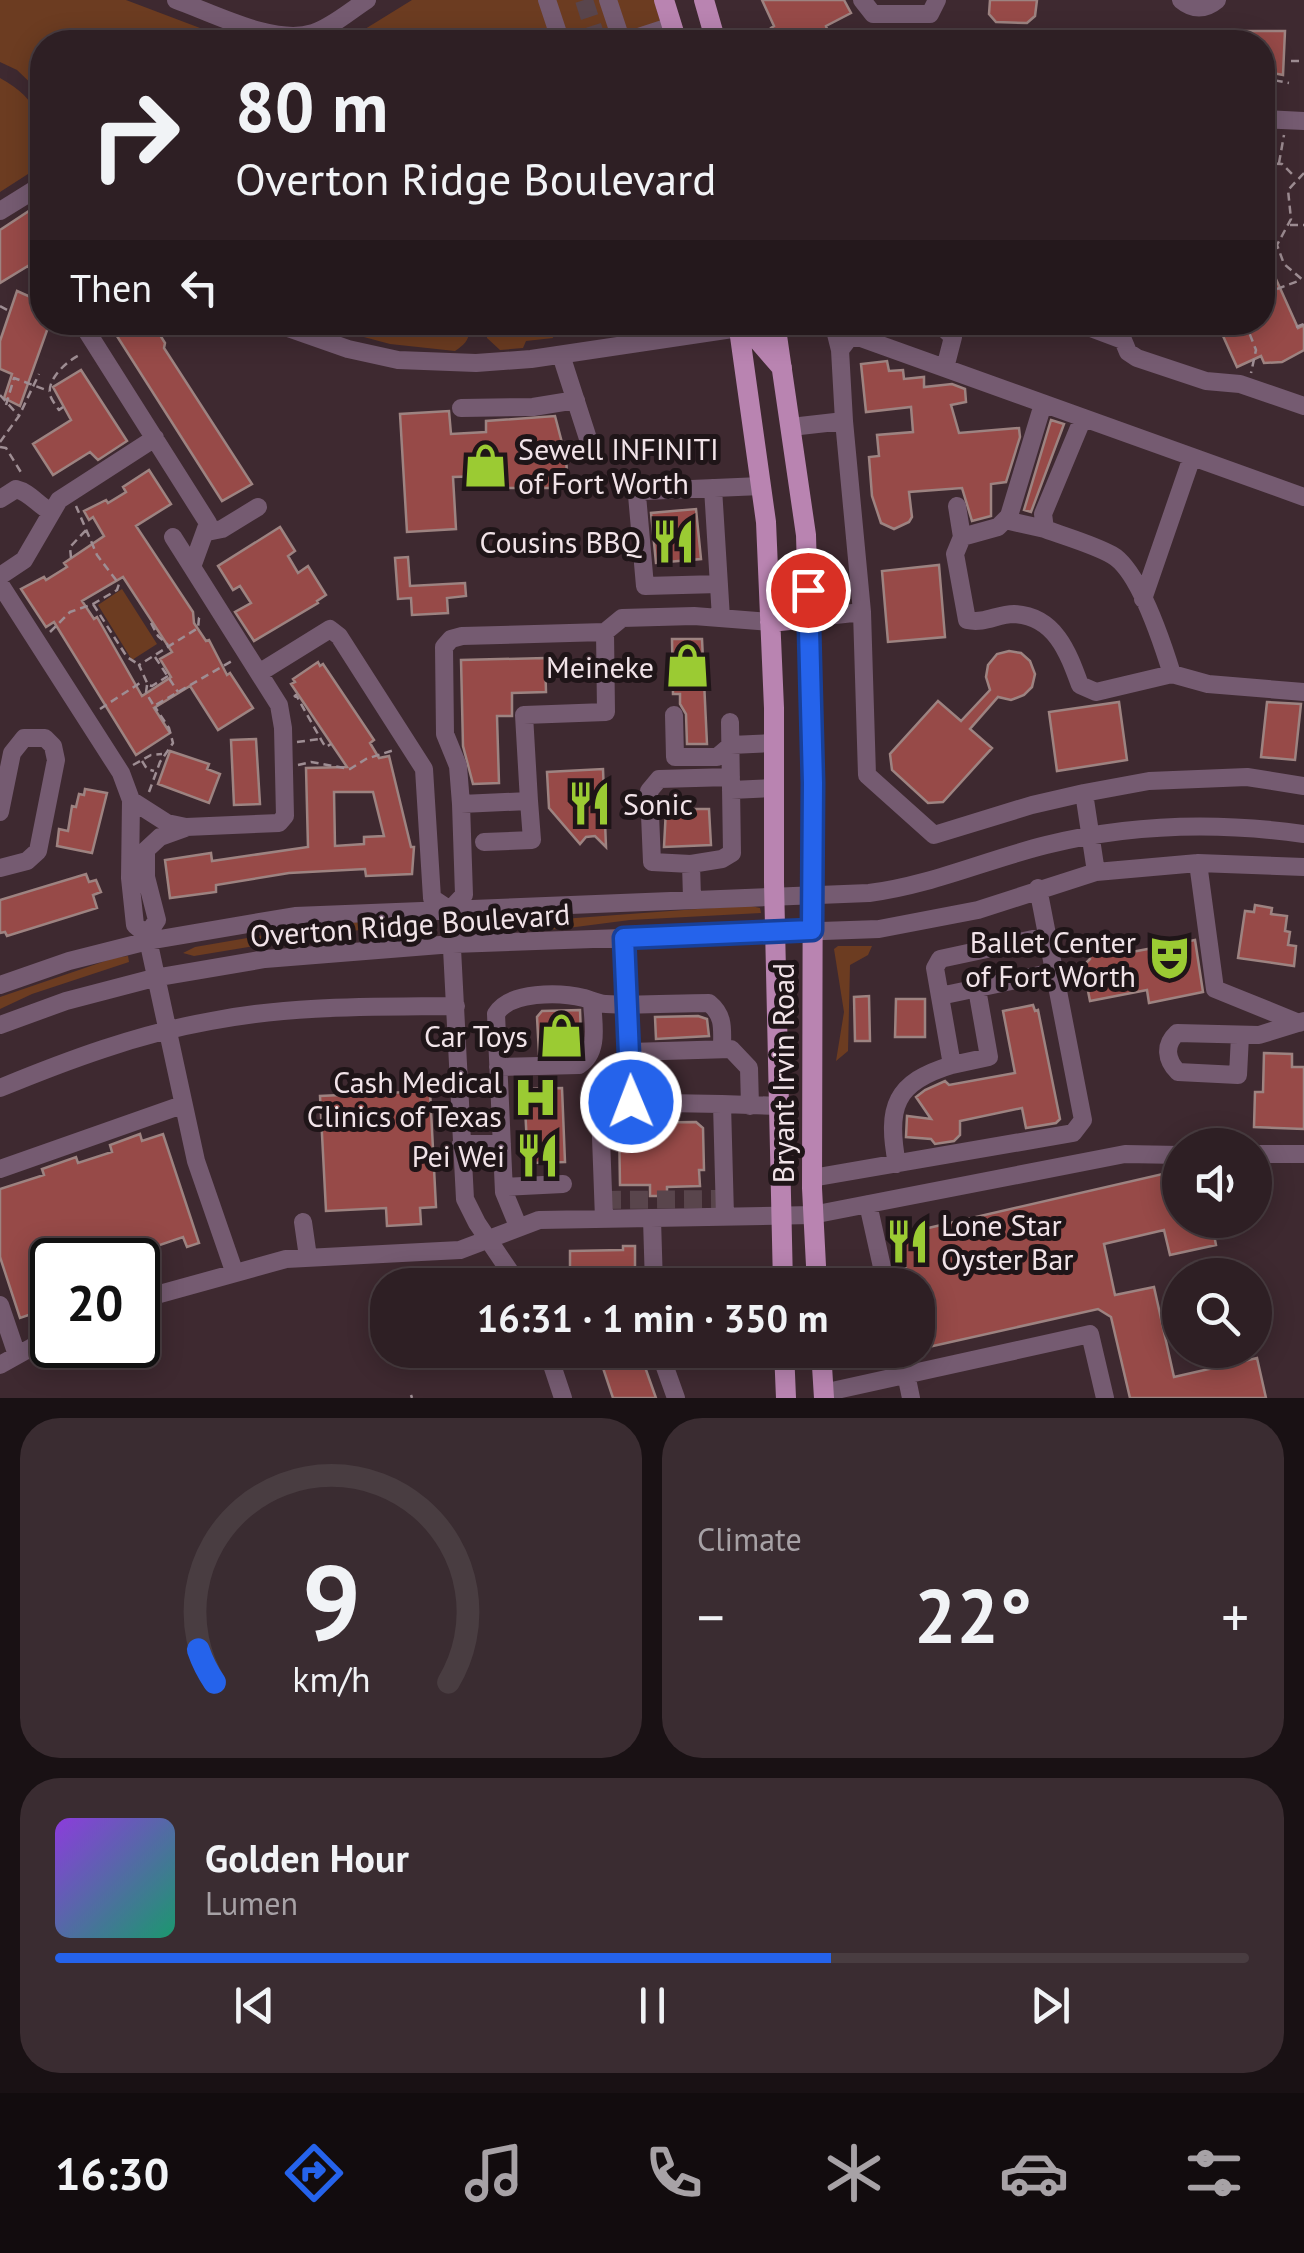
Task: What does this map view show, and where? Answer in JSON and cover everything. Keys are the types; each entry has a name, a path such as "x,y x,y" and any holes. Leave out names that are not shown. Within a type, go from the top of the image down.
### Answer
{"main road":[{"path":"664,0 673,30"},
{"path":"704,0 713,30"},
{"name":"Bryant Irvin Road","path":"741,335 766,522 774,743 783,1268"},
{"path":"753,335 783,370"},
{"name":"Bryant Irvin Road","path":"778,335 806,535 815,1268"},
{"path":"770,622 809,618"},
{"path":"785,1368 786,1398"},
{"path":"822,1368 824,1396"}],"street":[{"path":"176,0 261,30"},
{"path":"320,30 367,0"},
{"path":"546,0 557,30"},
{"path":"608,0 618,30"},
{"path":"862,0 873,14 930,14 937,0"},
{"path":"1182,0 1202,8 1217,0"},
{"path":"0,211 30,192"},
{"path":"89,335 208,523 208,532 196,550 192,567"},
{"path":"308,335 398,360 476,363 674,335"},
{"path":"836,335 862,612 866,775 934,834 1032,805 1148,781 1247,777 1304,786"},
{"path":"944,368 951,335"},
{"path":"1110,335 1124,340 1132,356 1206,381 1246,386 1304,406"},
{"path":"840,350 849,338 861,338 1304,498"},
{"path":"561,354 592,451"},
{"path":"460,408 533,407 576,400"},
{"path":"962,537 998,527 1009,516 1043,404"},
{"path":"1045,529 1044,514 1083,418"},
{"path":"791,427 844,421"},
{"path":"0,576 24,560 50,512 68,494 154,438"},
{"path":"1143,599 1192,457"},
{"path":"719,584 645,586 637,495 645,491 761,486"},
{"path":"713,488 721,618"},
{"path":"0,499 20,490 50,512"},
{"path":"957,506 962,537 955,554 967,620 980,623 1013,614 1040,622 1059,635 1080,684 1096,692 1172,674 1208,684 1303,690"},
{"path":"208,532 222,529 258,507"},
{"path":"1005,520 1045,529 1116,557 1160,632 1172,674"},
{"path":"138,850 186,828 279,824 285,816 279,705 173,537"},
{"path":"0,584 136,803 138,878 158,920 148,938 154,978 196,1161 234,1272"},
{"path":"809,618 862,612"},
{"path":"450,910 464,895 458,766 445,734 444,648 451,639 605,632 622,618 694,616 770,622"},
{"path":"259,673 330,629 339,636 424,768 432,898 450,910 454,944 466,1199 508,1268"},
{"path":"484,842 532,840 524,715 606,712 605,632"},
{"path":"674,715 675,757 717,757 731,746 774,743"},
{"path":"730,722 731,746 731,784 732,853 722,860 690,864 652,862 649,791 660,779 731,784 774,788"},
{"path":"0,812 14,746 32,736 45,738 53,746 56,760 38,850 27,861 0,868"},
{"path":"1084,794 1096,872"},
{"path":"461,804 529,801"},
{"path":"136,803 167,823 186,828"},
{"name":"Overton Ridge Boulevard","path":"0,985 148,938 295,916 905,888 1006,856 1089,836 1217,826 1304,834"},
{"path":"1198,863 1215,989 1302,1022"},
{"name":"Overton Ridge Boulevard","path":"0,1025 66,1001 154,978 294,956 454,944 910,926 978,910 1096,872 1198,863 1304,867"},
{"path":"690,864 692,898"},
{"path":"812,1178 1072,1134 1083,1120 1038,888"},
{"path":"952,1065 935,968 940,959 1047,936"},
{"path":"624,938 631,1102"},
{"path":"940,996 1054,972"},
{"path":"897,1164 892,1120 902,1091 918,1078 989,1057 977,988"},
{"path":"518,1226 504,1187 496,1014 501,1005 509,1000 555,996 628,1003 709,1002 722,1020 722,1049"},
{"path":"498,1067 579,1065 590,1059 592,1001"},
{"path":"0,1088 66,1061 165,1030 216,1020 330,1008 456,1006"},
{"path":"1240,1036 1259,1035 1302,1022"},
{"path":"630,1052 732,1049 749,1068 750,1106"},
{"path":"604,1219 600,1110 608,1102 780,1106"},
{"path":"722,1104 725,1216"},
{"path":"0,1169 182,1105"},
{"path":"461,1144 502,1144"},
{"path":"160,1294 234,1272 308,1257 460,1250 539,1220 812,1215 1124,1154 1162,1154"},
{"path":"1272,1154 1304,1154"},
{"path":"504,1187 563,1184"},
{"path":"868,1204 882,1268"},
{"path":"652,1219 653,1268"},
{"path":"303,1222 308,1257"},
{"path":"0,1305 18,1356"},
{"path":"824,1396 1090,1334 1105,1398"},
{"path":"0,1365 30,1349"},
{"path":"553,1368 564,1398"},
{"path":"666,1368 676,1398"},
{"path":"904,1368 912,1398"}],"path":[{"path":"1291,61 1304,61"},
{"path":"1275,80 1290,83"},
{"path":"1279,163 1296,121"},
{"path":"1275,163 1288,168 1296,179"},
{"path":"1303,280 1284,264 1277,244 1291,215 1288,195 1304,173"},
{"path":"1288,225 1304,225"},
{"path":"1277,289 1303,280"},
{"path":"0,306 12,312"},
{"path":"1296,327 1304,324"},
{"path":"1246,386 1255,359 1250,335"},
{"path":"1254,345 1261,342"},
{"path":"50,391 72,358 98,349"},
{"path":"20,490 22,472 0,445 39,374"},
{"path":"6,405 14,378 50,391 59,410 64,408"},
{"path":"0,396 19,416"},
{"path":"36,641 59,626 70,612 117,590 118,584 97,555 68,494"},
{"path":"71,558 70,547 83,537 86,529"},
{"path":"94,604 127,657 139,665 145,690 169,728 173,743 136,803"},
{"path":"139,665 198,628 199,618 217,607"},
{"path":"151,623 169,646"},
{"path":"154,706 246,652"},
{"path":"155,656 179,694"},
{"path":"146,683 152,686 168,676"},
{"path":"85,718 146,683"},
{"path":"279,705 296,695 320,739 326,746 331,744"},
{"path":"284,744 320,739"},
{"path":"285,769 311,762 350,769 366,759 410,746"},
{"path":"122,775 151,755 164,754"},
{"path":"142,760 147,769 156,772"}],"shaded area":[{"path":"0,0 126,0 205,30 30,30 30,82 0,62"},
{"path":"412,0 654,0 663,30 363,30"},
{"path":"0,78 30,103 30,173 0,192"},
{"path":"356,335 468,335 455,351 390,344"},
{"path":"487,338 553,338 526,341 523,348 500,350"},
{"path":"122,589 157,644 132,660 98,605"},
{"path":"760,908 761,913 630,920 560,929 479,928 492,923"},
{"path":"429,920 419,926 306,934 194,956 183,953 195,947 334,923"},
{"path":"872,946 868,955 850,965 848,1051 836,1061 844,1012 834,949"},
{"path":"128,956 129,962 32,994 0,1009 0,997"}],"building":[{"path":"762,0 844,0 851,13 825,30 772,30 774,26"},
{"path":"990,0 1037,0 1035,16 1027,23 996,22 989,14"},
{"path":"1275,31 1285,31 1283,75 1275,73"},
{"path":"30,210 30,269 28,266 0,283 0,230"},
{"path":"1275,277 1298,328 1304,325 1304,350 1282,362 1264,363 1261,356 1237,367 1223,335 1275,335"},
{"path":"17,291 30,297 30,335 45,335 20,406 4,398 12,374 0,369 0,341"},
{"path":"116,335 160,335 164,348 252,484 222,501"},
{"path":"887,361 889,371 903,370 904,379 924,377 924,387 952,384 965,389 966,402 951,405 959,433 1019,428 1020,437 1006,482 991,484 991,516 972,521 962,488 909,492 909,522 894,529 881,523 872,496 869,457 879,456 877,435 913,432 911,407 866,412 861,364"},
{"path":"81,370 127,441 98,460 90,452 53,475 33,444 71,420 53,387"},
{"name":"Sewell INFINITI of Fort Worth","path":"449,411 451,434 486,432 486,421 555,416 566,458 568,488 486,488 484,476 453,477 456,529 407,532 400,414"},
{"path":"1051,420 1064,424 1031,512 1024,510"},
{"path":"149,470 171,504 136,526 193,612 194,623 209,640 227,675 230,673 253,708 218,730 190,686 154,708 170,733 136,755 54,622 46,627 21,589 67,567 64,563 104,536 93,517 89,520 84,511 126,492 123,487","holes":["123,577 172,652 160,659 171,677 142,696 97,617 94,619 82,601"]},
{"path":"696,509 701,559 656,563 651,513"},
{"path":"280,527 295,551 288,556 298,573 308,566 326,595 254,641 235,612 251,603 240,586 233,590 218,566"},
{"path":"408,557 410,586 465,583 466,596 447,598 448,613 412,615 411,598 398,599 395,558"},
{"path":"939,565 945,637 888,642 882,571"},
{"path":"672,639 702,639 707,744 687,744 686,714 680,694 673,694"},
{"path":"1021,653 1030,661 1035,674 1032,687 1011,700 998,697 970,729 992,748 943,802 928,803 892,770 890,754 938,701 961,721 990,690 988,665 997,654"},
{"path":"545,658 546,692 512,693 512,716 497,716 499,783 473,784 463,746 461,660"},
{"path":"318,662 323,664 374,740 370,743 379,758 389,756 414,847 412,874 366,876 365,869 289,873 216,885 216,892 170,898 165,860 211,853 212,861 308,847 306,768 347,767 291,684","holes":["334,792 373,792 384,836 364,837 364,844 335,846"]},
{"path":"1119,702 1127,760 1057,771 1049,712"},
{"path":"1267,702 1301,704 1295,760 1261,757"},
{"path":"256,739 260,804 234,805 231,740"},
{"path":"170,751 209,764 207,769 220,774 209,803 158,784"},
{"path":"603,769 606,847 595,836 586,837 580,844 549,808 547,772"},
{"path":"85,789 107,793 92,853 57,846 59,829 68,831 72,806 76,807 79,794 84,795"},
{"path":"666,809 709,809 711,845 664,847"},
{"path":"86,874 89,882 96,880 101,892 93,895 97,908 7,936 0,933 0,900"},
{"path":"1255,905 1272,908 1271,914 1287,916 1288,945 1296,946 1294,966 1238,958 1245,911 1254,912"},
{"path":"1195,940 1203,992 1149,1003 1147,990 1090,1001 1083,966 1090,954 1115,949 1116,955"},
{"path":"869,996 870,1041 855,1041 854,997"},
{"path":"896,999 925,999 925,1037 895,1037"},
{"path":"1033,1005 1038,1010 1060,1119 1026,1128 1022,1108 960,1121 960,1135 954,1141 935,1144 931,1139 906,1137 907,1116 931,1119 916,1097 925,1090 945,1081 949,1085 1015,1073 1003,1011"},
{"name":"Car Toys","path":"580,1010 581,1035 576,1051 539,1054 537,1017 542,1011"},
{"path":"655,1017 707,1019 709,1036 656,1039"},
{"path":"1264,1053 1292,1054 1292,1067 1304,1067 1304,1129 1254,1127 1255,1092 1263,1092"},
{"path":"562,1088 565,1162 528,1163 524,1089"},
{"path":"430,1091 436,1207 420,1208 421,1224 387,1226 386,1208 326,1211 320,1096"},
{"path":"696,1122 703,1128 704,1170 699,1170 700,1186 667,1187 667,1196 650,1196 650,1185 620,1185 619,1123"},
{"path":"140,1134 142,1141 163,1134 199,1243 187,1247 183,1237 160,1245 160,1238 30,1238 30,1315 20,1318 0,1257 0,1189 44,1175 42,1169 76,1157 78,1163 112,1152 110,1145"},
{"path":"1162,1174 1162,1230 1104,1244 1115,1295 1154,1287 1162,1323 1162,1368 1172,1368 1174,1377 1213,1368 1259,1368 1266,1398 1130,1398 1111,1317 1098,1309 935,1346 935,1268 906,1268 898,1235"},
{"path":"1166,1238 1215,1238 1216,1245 1170,1255"},
{"path":"623,1246 635,1246 635,1268 570,1268 570,1251 623,1250"},
{"path":"603,1368 645,1368 656,1398 613,1398"}],"tunnel":[{"path":"584,0 594,30"},
{"path":"603,1200 724,1199"}],"place":[{"name":"Sewell INFINITI of Fort Worth","path":"485,465"},
{"name":"Cousins BBQ","path":"674,541"},
{"name":"Meineke","path":"687,666"},
{"name":"Sonic","path":"590,803"},
{"name":"Ballet Center of Fort Worth","path":"1169,958"},
{"name":"Car Toys","path":"561,1035"},
{"name":"Cash Medical Clinics of Texas","path":"535,1098"},
{"name":"Pei Wei","path":"538,1155"},
{"name":"Lone Star Oyster Bar","path":"908,1241"}],"route":[{"path":"631,1102 624,938 812,930 808,590"}]}
